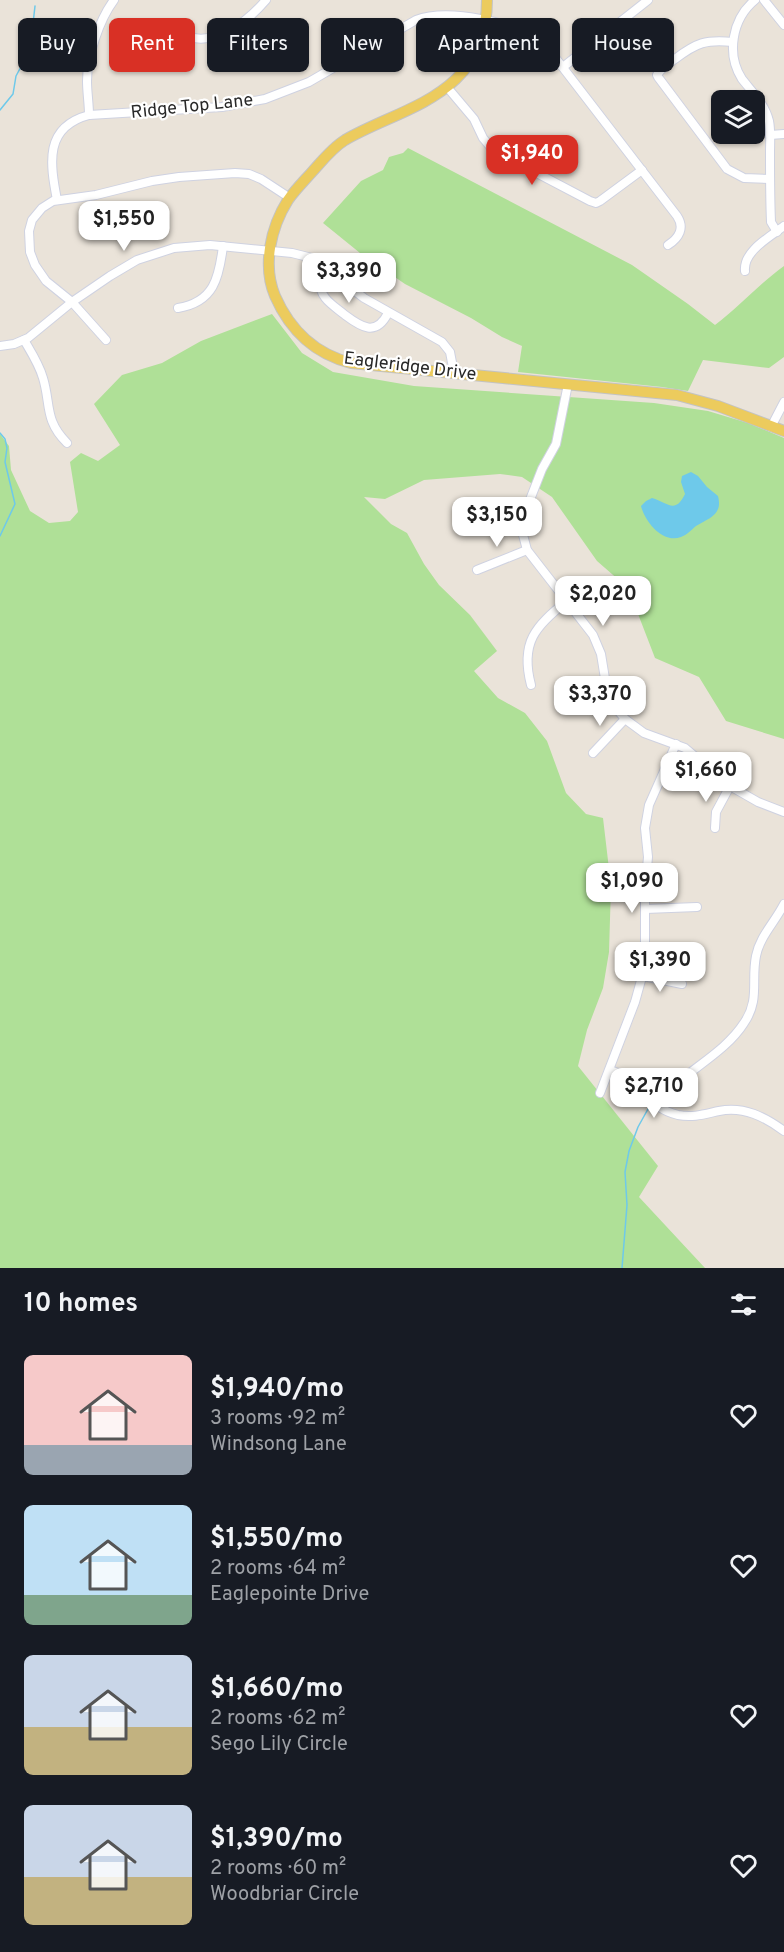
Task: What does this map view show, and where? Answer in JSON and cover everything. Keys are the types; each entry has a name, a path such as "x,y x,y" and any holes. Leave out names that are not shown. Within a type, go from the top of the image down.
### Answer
{"main road":[{"name":"Eagleridge Drive","path":"486,18 487,0"},
{"name":"Eagleridge Drive","path":"462,72 447,87 430,98 336,146 290,198 277,222 270,251 270,275 279,305 292,326 318,349 333,357 365,365 677,395 718,406 784,430"}],"street":[{"path":"90,115 87,81 89,66 100,26 114,0"},
{"path":"195,38 202,39 218,35 245,20 266,0"},
{"path":"563,67 648,0"},
{"path":"745,271 748,256 780,229 771,222 769,121 764,108 742,78 734,57 733,42 737,26 755,0"},
{"path":"764,0 784,25"},
{"name":"Ridge Top Lane","path":"422,18 441,15 464,18"},
{"name":"Ridge Top Lane","path":"57,200 52,164 53,147 59,134 68,124 79,118 90,115 222,107 265,99 309,82 416,20"},
{"path":"733,42 711,41 696,44 662,68 658,72 658,77 728,169 744,178 770,178"},
{"name":"Ridge Top Lane","path":"560,63 681,222 682,226 678,236 668,245"},
{"path":"447,87 474,119 483,138 493,150 590,201 596,203 600,201 642,170"},
{"path":"770,135 784,134"},
{"path":"106,340 72,302 50,286 35,265 30,252 29,231 32,220 42,208 57,200 96,195 137,183 167,178 235,173 249,174 261,179 290,198"},
{"path":"178,308 198,302 213,287 219,274 223,246"},
{"path":"0,346 24,340 72,302 110,276 146,256 184,247 223,246 305,256 328,269 364,298 442,342 450,352 454,373"},
{"path":"328,269 320,281 321,293 327,301 357,324 366,328 374,327 383,322 388,313"},
{"path":"24,340 44,378 47,405 54,427 67,443"},
{"path":"568,384 558,438 554,450 542,469 524,516 522,531 527,549 596,640 601,654 607,691 615,707 625,719 644,733 676,744 696,755 730,786 758,802 784,812"},
{"path":"771,427 784,402"},
{"path":"477,570 527,549"},
{"path":"531,685 527,652 531,639 541,623 567,601"},
{"path":"593,753 625,719"},
{"path":"600,1093 643,976 648,857 645,833 646,816 676,744"},
{"path":"715,828 716,812 730,786"},
{"path":"657,1104 667,1092 733,1037 746,1020 754,999 755,964 759,947 784,904"},
{"path":"645,909 697,907"},
{"path":"643,976 682,984"},
{"path":"610,1070 628,1077 657,1104 671,1113 699,1116 728,1110 749,1112 767,1119 784,1131"}],"green space":[{"path":"408,148 632,265 715,325 784,266 784,357 769,368 703,360 688,391 518,372 522,346 405,284 360,253 323,223 361,181 383,170 389,157 403,153"},
{"path":"272,314 302,353 333,372 414,386 654,403 708,411 748,423 784,438 784,739 726,721 699,677 655,658 628,588 597,561 552,497 522,477 500,474 424,480 385,499 364,497 391,524 407,533 439,585 470,615 497,651 474,671 498,698 525,713 547,741 566,793 586,814 603,818 611,886 609,952 603,988 587,1030 578,1066 658,1166 639,1197 705,1268 0,1268 0,434 9,446 11,470 30,511 49,523 70,521 78,512 70,462 81,453 98,461 120,445 94,404 122,375 162,363 201,341"}],"water":[{"path":"691,472 718,496 717,512 685,535 668,537 651,525 641,506 652,498 674,506 678,504 685,494 681,482 682,476"}],"waterway":[{"path":"0,110 13,94 16,76 30,50 35,6"},
{"path":"0,433 5,439 7,448 5,462 15,504 0,536"},
{"path":"622,1268 627,1205 625,1172 629,1151 648,1109"}]}
